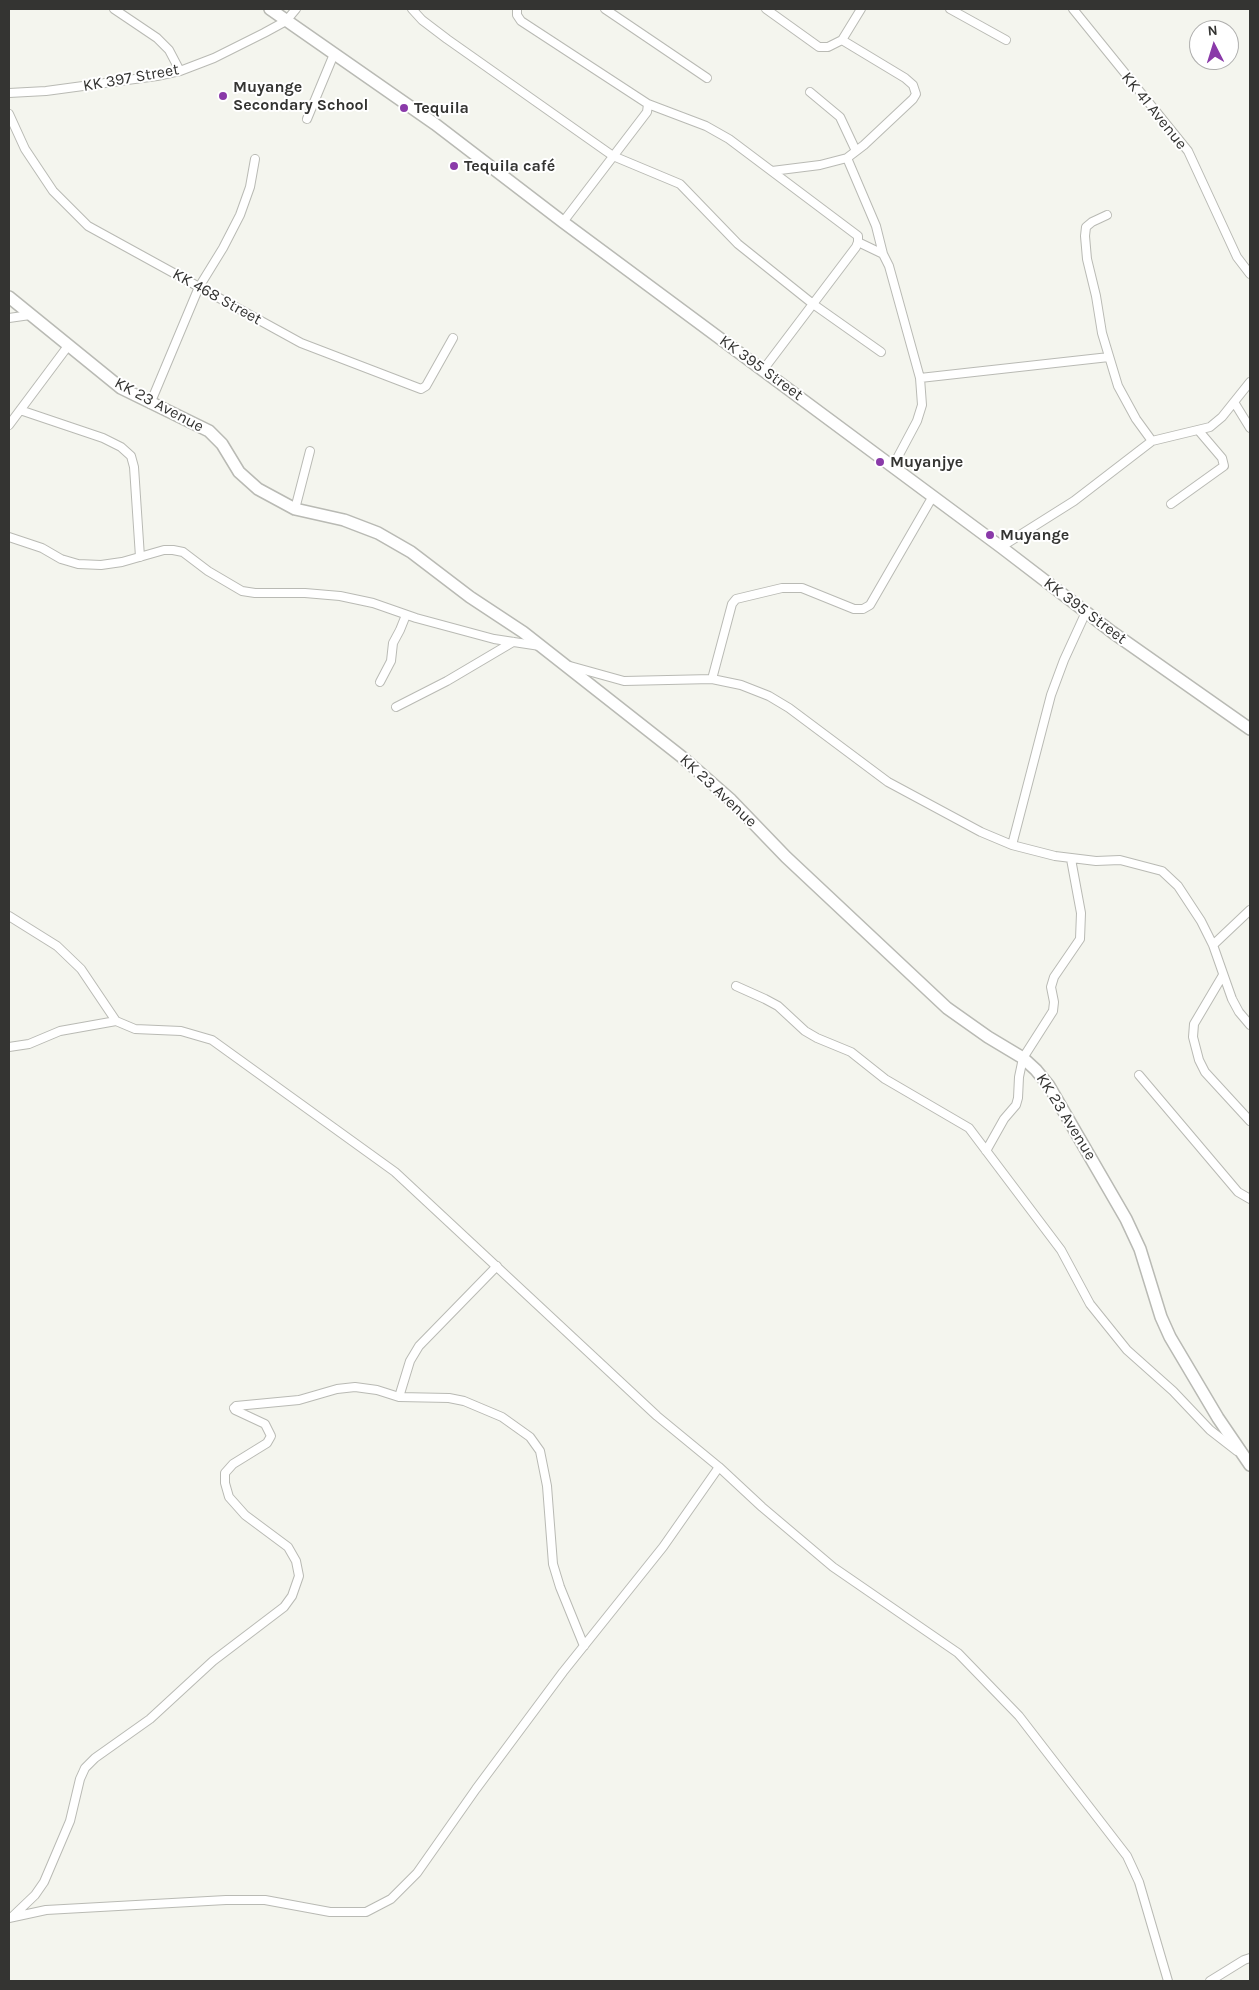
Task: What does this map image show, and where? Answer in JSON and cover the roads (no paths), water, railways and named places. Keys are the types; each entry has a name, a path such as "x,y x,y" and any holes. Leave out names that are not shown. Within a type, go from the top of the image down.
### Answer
{"main road":[{"name":"KK 395 Street","path":"270,9 435,124 563,222 893,466 1120,638 1250,730"},
{"name":"KK 23 Avenue","path":"9,297 121,388 150,404 209,431 222,444 239,472 258,489 295,509 344,520 378,533 411,552 470,597 523,632 682,757 731,800 786,857 948,1008 988,1037 1024,1058 1049,1086 1109,1187 1140,1249 1161,1317 1170,1337 1218,1418 1248,1461"}],"street":[{"path":"114,9 157,38 169,50 180,71"},
{"name":"KK 397 Street","path":"9,93 46,91 157,76 180,71 214,58 286,21 296,9"},
{"path":"412,9 422,20 613,156 680,184 738,244 813,304 881,352"},
{"path":"517,9 517,15 521,21 648,104 706,126 729,139 858,236 858,242 763,370"},
{"path":"606,9 707,78"},
{"path":"766,9 819,47 828,47 842,40 861,9"},
{"path":"950,9 1006,40"},
{"name":"KK 41 Avenue","path":"1072,9 1188,152 1236,257 1250,274"},
{"path":"772,171 820,165 846,158 913,99 916,94 913,85 905,78 842,40"},
{"path":"307,119 334,54"},
{"path":"810,92 840,118 856,151"},
{"path":"563,222 647,112 648,104"},
{"name":"KK 468 Street","path":"9,114 25,149 53,191 88,226 301,343 421,389 426,386 453,338"},
{"path":"846,158 876,226 920,378 922,405 917,421 893,466"},
{"path":"150,404 199,287 223,248 240,215 250,187 255,159"},
{"path":"1107,215 1086,227 1087,259 1102,333 1123,399 1152,441"},
{"path":"858,242 883,254"},
{"path":"9,318 30,315"},
{"path":"9,425 68,346"},
{"path":"920,378 1109,357"},
{"path":"1001,547 1074,501 1152,441 1199,432 1210,427 1250,382"},
{"path":"1234,402 1250,428"},
{"path":"20,410 103,438 121,447 131,456 134,467 140,557"},
{"path":"1171,504 1224,466 1222,458 1199,432"},
{"path":"295,509 310,451"},
{"path":"712,679 732,604 736,598 782,588 802,588 854,609 862,609 870,605 933,496"},
{"path":"9,537 42,548 61,560 78,564 101,565 164,550 183,552 208,571 242,591 340,596 373,603 406,615 494,639 540,646"},
{"path":"1012,845 1051,695 1064,660 1086,612"},
{"path":"380,682 390,661 393,643 406,615"},
{"path":"396,707 447,682 513,642"},
{"path":"565,665 624,681 712,679 741,685 770,696 789,708 888,782 981,832 1012,845 1071,859 1120,860 1162,871 1178,886 1201,921 1212,944 1232,999 1239,1012 1250,1025"},
{"path":"986,1151 1004,1119 1016,1105 1019,1077 1024,1058 1054,1008 1051,987 1054,978 1080,939 1081,913 1071,859"},
{"path":"1212,944 1250,910"},
{"path":"9,916 57,946 81,969 116,1021"},
{"path":"1223,976 1194,1024 1193,1037 1199,1060 1205,1072 1250,1121"},
{"path":"736,986 778,1006 805,1032 851,1052 885,1079 969,1128 1061,1250 1090,1304 1127,1350 1172,1391 1210,1430 1248,1461"},
{"path":"9,1047 29,1044 60,1031 116,1021 135,1029 181,1031 212,1040 395,1172 657,1416 719,1467 762,1508 833,1566 958,1653 1018,1716 1127,1856 1138,1882 1168,1981"},
{"path":"1139,1075 1238,1192 1250,1199"},
{"path":"398,1397 410,1361 419,1346 497,1266"},
{"path":"10,1918 35,1895 48,1876 70,1821 80,1779 85,1768 95,1758 150,1719 213,1662 284,1608 292,1596 299,1576 296,1562 288,1547 245,1515 230,1497 224,1483 225,1473 234,1464 267,1443 271,1436 265,1424 235,1410 236,1406 300,1400 337,1389 355,1387 377,1390 398,1397 449,1398 464,1401 502,1417 530,1437 540,1451 547,1486 553,1564 560,1587 584,1646"},
{"path":"10,1918 46,1910 226,1900 266,1900 330,1912 366,1912 392,1899 417,1873 476,1789 584,1646 663,1547 719,1467"},
{"path":"1210,1981 1250,1958"}],"place":[{"name":"Muyange Secondary School","path":"223,96"},
{"name":"Tequila","path":"404,108"},
{"name":"Tequila café","path":"454,166"},
{"name":"Muyanjye","path":"880,462"},
{"name":"Muyange","path":"990,535"}]}
